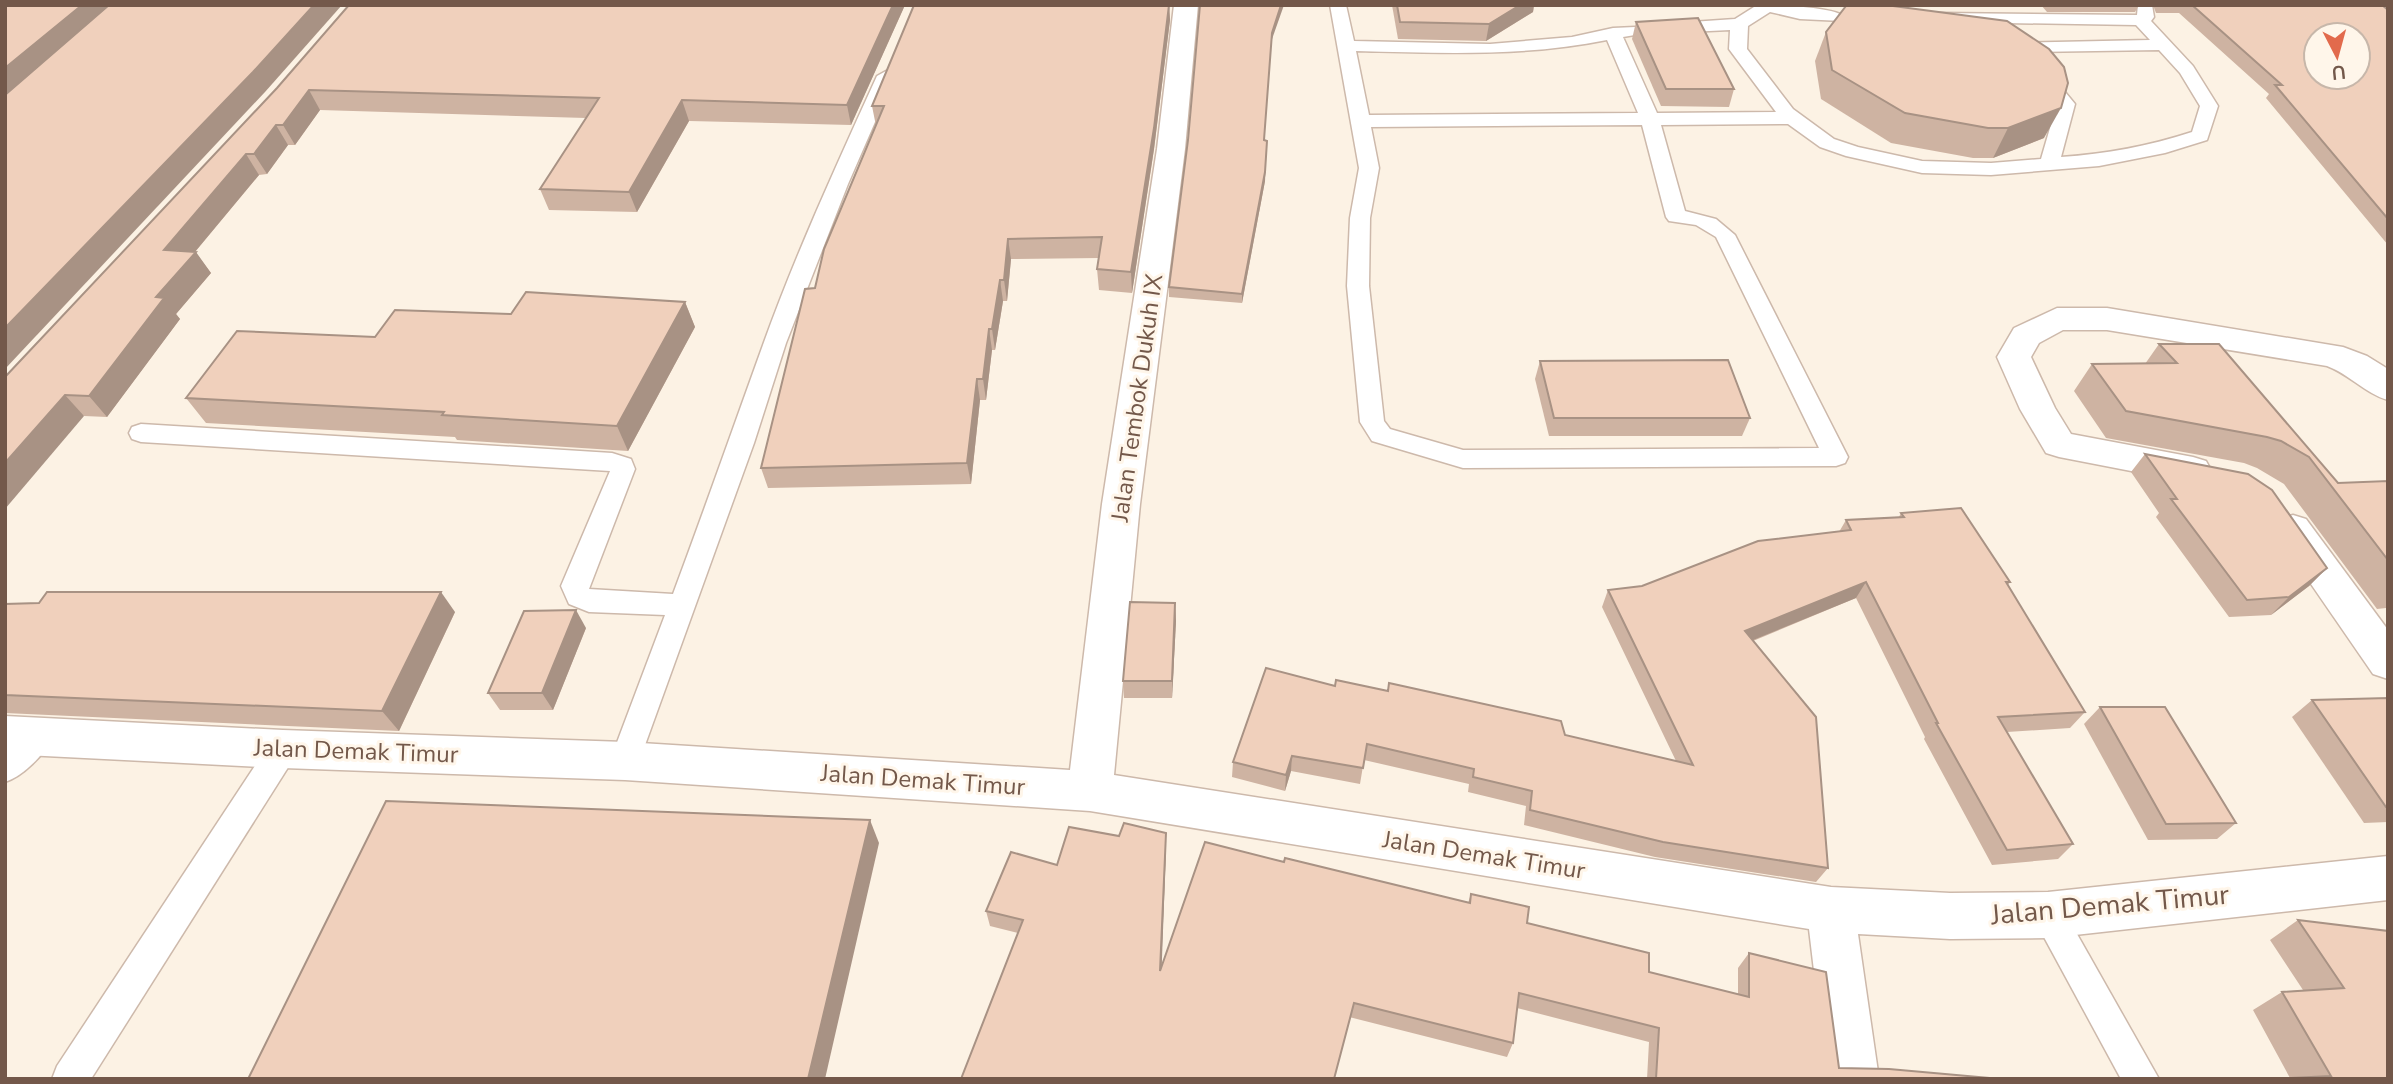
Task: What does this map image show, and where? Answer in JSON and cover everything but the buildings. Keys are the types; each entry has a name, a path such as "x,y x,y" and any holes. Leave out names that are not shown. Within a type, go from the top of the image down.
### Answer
{"street":[{"name":"Jalan Tembok Dukuh IX","path":"1090,792 1121,504 1159,242 1186,5"},
{"path":"2230,476 2059,444 2038,409 2014,357 2026,336 2057,319 2107,319 2332,355 2354,362 2373,373 2388,388"},
{"path":"2270,496 2388,662"},
{"name":"Jalan Demak Timur","path":"21,736 283,749 625,761 1090,792 1831,910 1950,916 2049,915 2388,878"},
{"path":"1831,910 1853,1079"}],"lane":[{"path":"1339,5 1369,168 1360,218 1358,286 1372,422 1381,435 1463,459 1836,457 1725,235 1713,225 1693,218 1676,217 1650,120 1613,33"},
{"path":"1347,47 1490,49 1572,42 1613,33 1739,24 1764,6 1800,14 1836,17"},
{"path":"1739,24 1738,49 1751,69 1794,118 1826,142 1853,152 1922,167 1991,169 2099,160 2165,148 2200,136 2209,106 2187,70 2163,45 2142,13 1931,11"},
{"path":"2050,163 2066,104 2039,69 2017,47 2163,45"},
{"path":"625,761 742,443 775,343 838,184 894,56"},
{"path":"1361,121 1794,118"},
{"path":"141,433 612,461 622,465 623,470 575,586 575,593 579,598 589,601 681,605"},
{"path":"5,769 21,736"},
{"path":"70,1079 283,749"},
{"path":"2049,915 2141,1079"}]}
